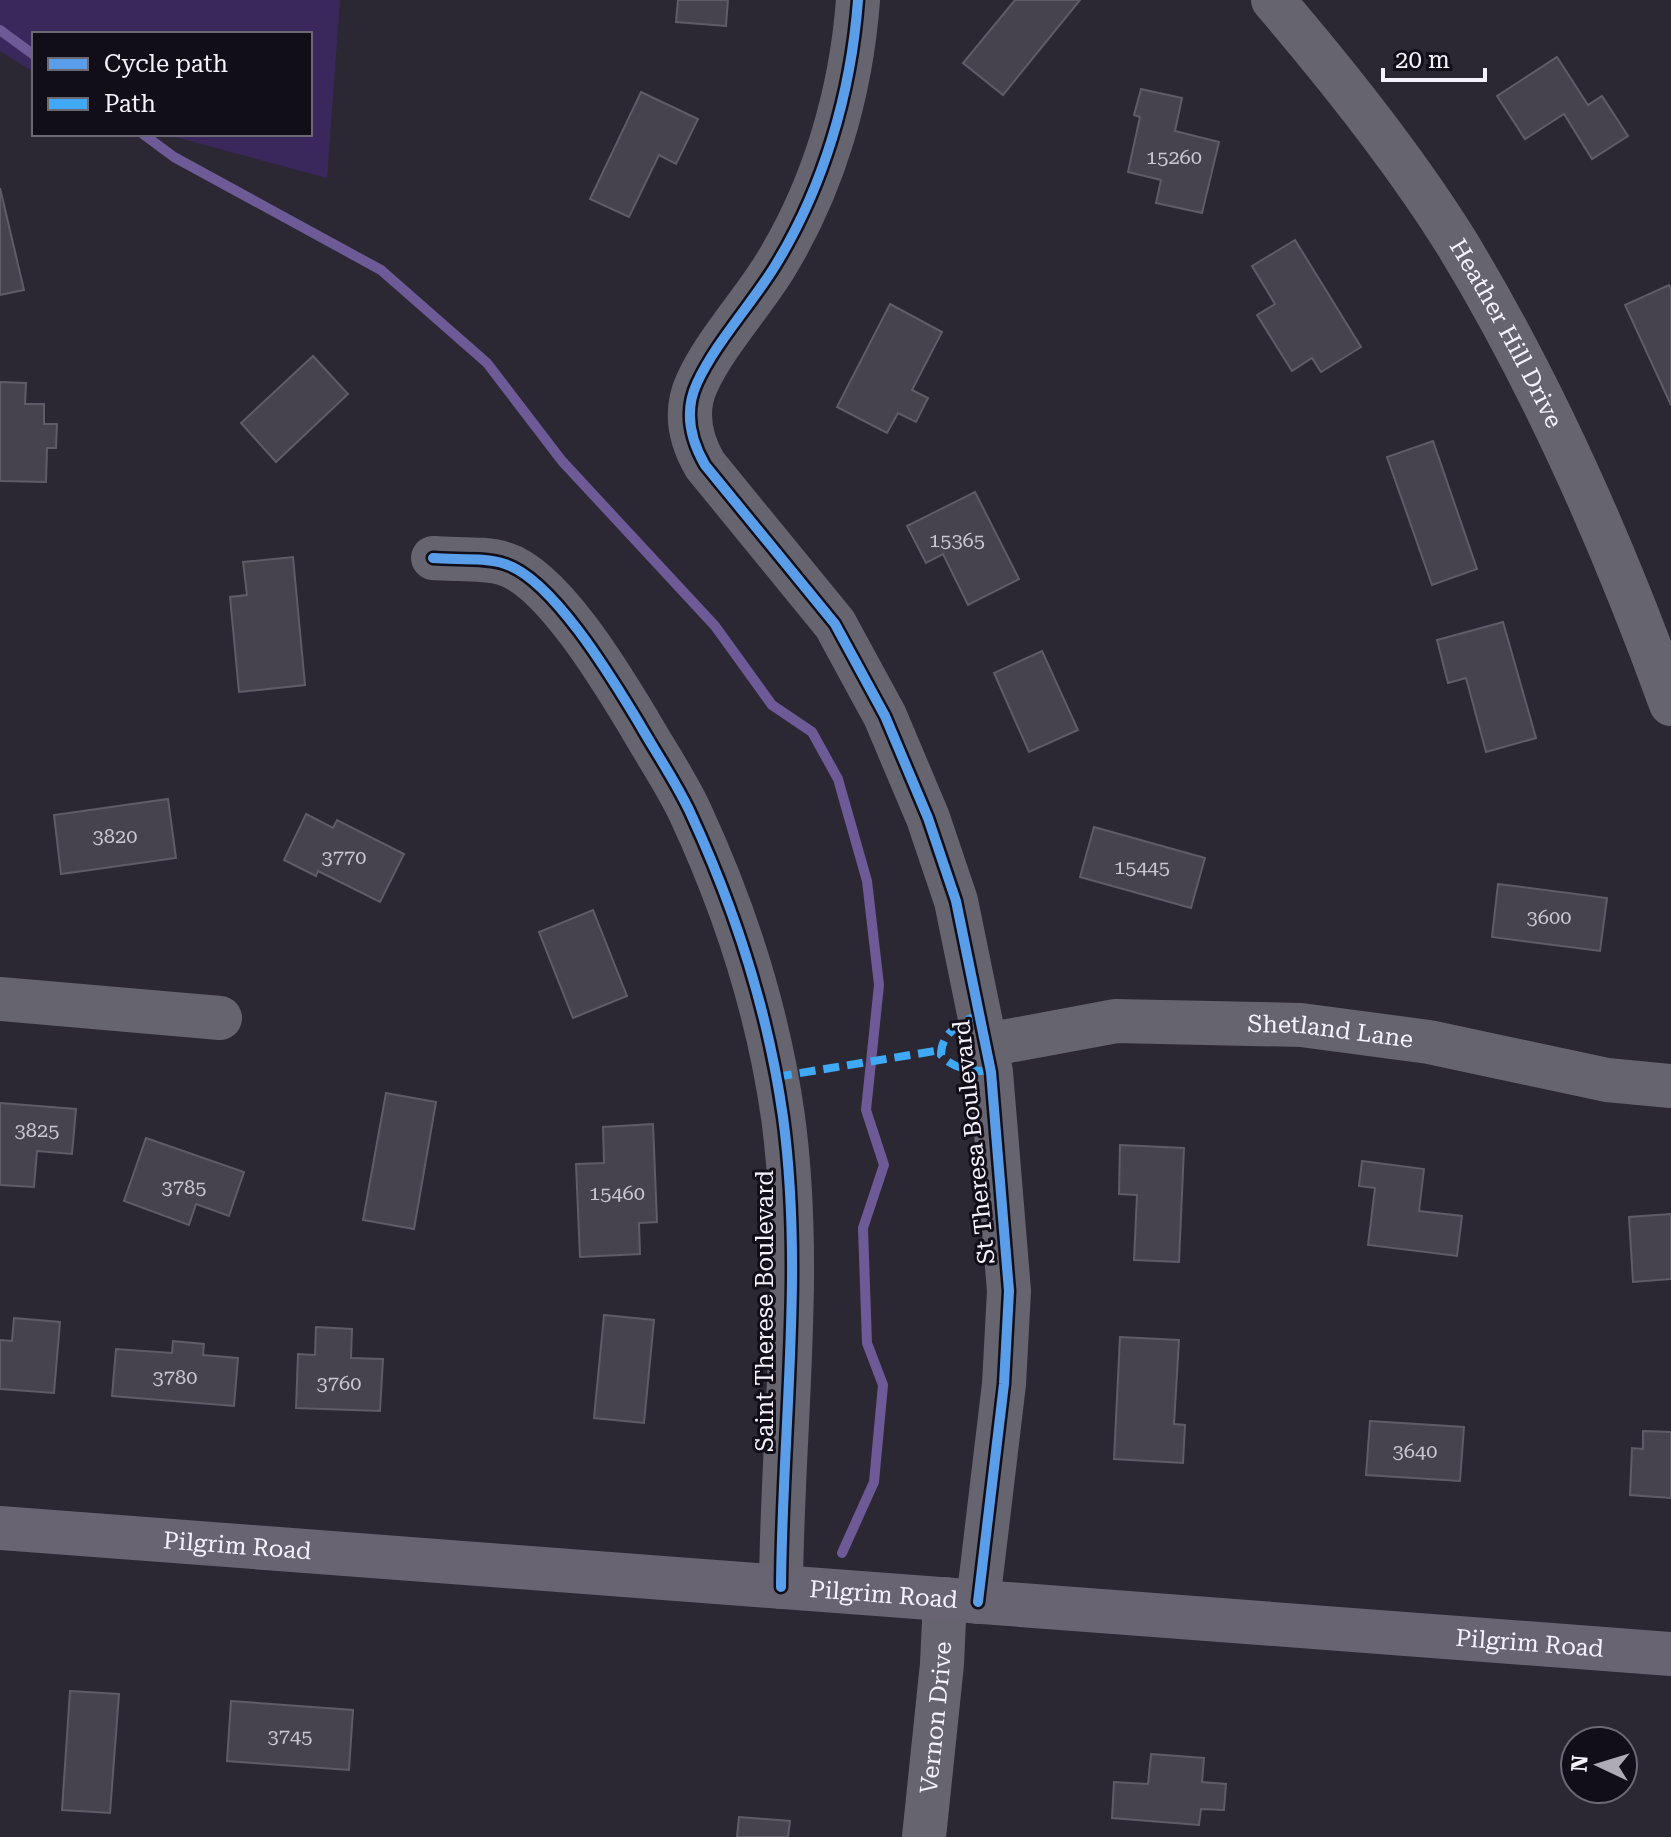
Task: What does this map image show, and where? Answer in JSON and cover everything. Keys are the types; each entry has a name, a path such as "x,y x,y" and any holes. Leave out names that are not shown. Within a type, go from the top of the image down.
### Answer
{"main road":[{"name":"Pilgrim Road","path":"0,1528 1671,1654"}],"street":[{"name":"St Theresa Boulevard","path":"858,0 854,48 844,101 811,196 776,265 697,384 689,418 692,436 705,465 835,624 885,716 928,818 956,901 987,1045 1009,1291 1003,1400 962,1601"},
{"name":"Heather Hill Drive","path":"1273,0 1320,55 1390,148 1455,241 1492,306 1569,452 1603,526 1671,704"},
{"name":"Saint Therese Boulevard","path":"433,558 505,563 536,580 559,606 622,695 689,810 733,914 763,1012 783,1118 790,1206 781,1587"},
{"path":"0,999 220,1018"},
{"name":"Shetland Lane","path":"987,1045 1116,1021 1301,1025 1429,1042 1607,1080 1671,1086"},
{"name":"Vernon Drive","path":"924,1837 942,1664 962,1601"}],"shaded area":[{"path":"0,0 340,0 327,178 171,136 312,136 312,32 32,32 32,71 0,51"}],"building":[{"path":"678,0 728,0 726,26 676,22"},
{"path":"1015,0 1080,0 1003,95 963,63"},
{"path":"1557,57 1588,105 1602,96 1628,136 1592,159 1564,114 1525,139 1497,96"},
{"path":"1141,89 1182,98 1175,131 1219,142 1202,213 1156,203 1161,180 1128,172 1140,117 1134,115"},
{"path":"641,92 698,119 676,164 659,155 629,217 590,199"},
{"path":"0,188 24,290 0,295"},
{"path":"1295,240 1361,347 1321,372 1312,358 1292,371 1257,315 1275,304 1252,266"},
{"path":"1669,285 1671,289 1671,405 1625,305"},
{"path":"890,304 942,332 912,390 928,398 916,422 898,413 887,433 837,407"},
{"path":"313,356 348,394 276,462 241,423"},
{"path":"0,382 26,383 25,404 44,404 44,424 57,424 56,448 47,448 46,482 0,481"},
{"path":"1433,441 1477,569 1432,585 1387,457"},
{"path":"975,492 1019,579 968,605 943,554 926,563 907,526"},
{"path":"293,557 305,685 239,692 230,597 247,595 243,562"},
{"path":"1503,622 1536,738 1486,752 1466,678 1448,683 1437,640"},
{"path":"1042,651 1078,730 1029,752 994,673"},
{"path":"168,799 176,858 61,874 54,815"},
{"path":"306,814 333,828 337,820 404,854 380,902 318,871 316,876 284,860"},
{"path":"1094,827 1205,858 1191,908 1080,877"},
{"path":"1498,884 1607,898 1600,951 1492,937"},
{"path":"593,910 627,996 573,1018 539,932"},
{"path":"386,1093 436,1102 414,1229 363,1220"},
{"path":"0,1103 76,1109 72,1154 37,1151 34,1187 0,1185"},
{"path":"653,1124 657,1222 639,1223 640,1254 580,1257 576,1164 604,1163 603,1127"},
{"path":"146,1138 244,1172 229,1216 196,1204 189,1225 124,1201"},
{"path":"1120,1145 1184,1148 1179,1262 1134,1260 1137,1195 1119,1194"},
{"path":"1362,1161 1424,1169 1419,1211 1462,1216 1457,1256 1368,1245 1375,1188 1359,1186"},
{"path":"1671,1214 1671,1279 1633,1282 1629,1217"},
{"path":"604,1315 654,1320 644,1423 594,1418"},
{"path":"14,1318 60,1322 54,1393 0,1389 0,1340 12,1341"},
{"path":"316,1327 352,1329 351,1358 383,1359 380,1411 296,1408 298,1354 315,1355"},
{"path":"1120,1337 1179,1340 1174,1424 1185,1425 1183,1463 1114,1459"},
{"path":"173,1341 204,1344 203,1355 238,1358 234,1406 112,1396 116,1349 172,1353"},
{"path":"1370,1421 1464,1427 1460,1481 1366,1475"},
{"path":"1643,1431 1671,1432 1671,1498 1630,1495 1632,1448 1643,1449"},
{"path":"70,1691 119,1694 110,1813 62,1810"},
{"path":"231,1701 353,1710 349,1770 227,1761"},
{"path":"1151,1754 1204,1758 1202,1782 1226,1784 1224,1810 1201,1809 1199,1825 1112,1818 1114,1782 1148,1784"},
{"path":"739,1817 790,1821 788,1837 737,1837"}],"waterway":[{"path":"0,30 32,54"},
{"path":"146,136 174,157 381,270 487,363 562,461 715,626 772,705 812,732 838,779 867,881 879,985 866,1110 884,1165 863,1228 867,1343 883,1385 874,1482 842,1553"}],"marked path":[{"path":"982,1013 949,1034 941,1055 958,1066 991,1072"},
{"path":"776,1077 941,1050"}],"cycle path":[{"path":"858,0 842,104 808,204 766,281 714,353 697,383 691,404 690,425 705,465 835,624 885,716 928,818 956,901 991,1072 1009,1291 1004,1384 978,1602"},
{"path":"433,558 497,562 523,573 543,589 580,633 614,682 679,790 721,886 748,961 777,1077 789,1175 792,1293 781,1587"}]}
